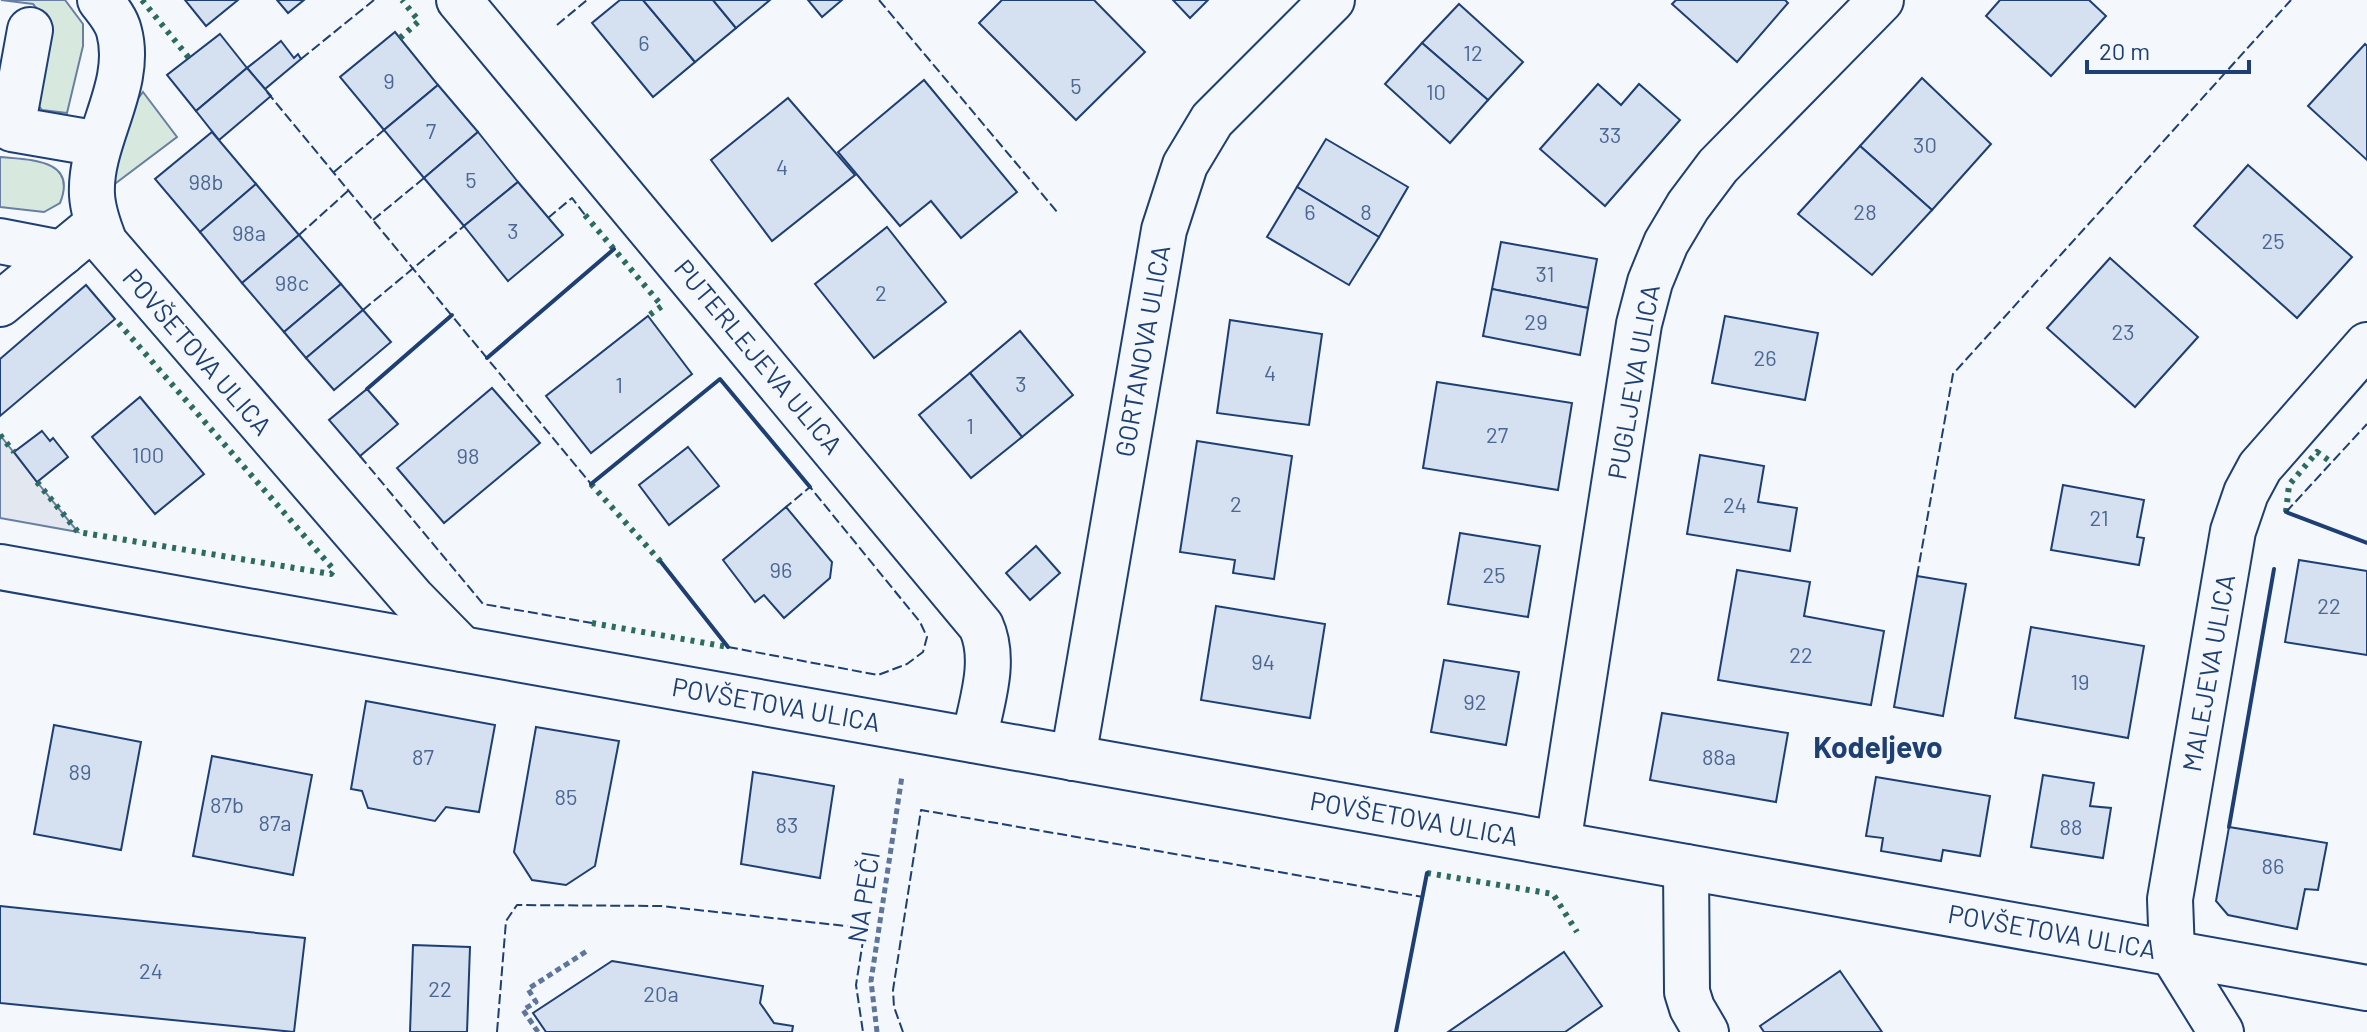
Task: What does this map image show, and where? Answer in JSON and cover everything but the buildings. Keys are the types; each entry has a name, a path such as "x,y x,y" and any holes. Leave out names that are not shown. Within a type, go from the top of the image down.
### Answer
{"street":[{"name":"POVŠETOVA ULICA","path":"100,0 119,29 121,44 116,91 99,144 92,195 97,224 105,243 412,598 462,649"},
{"name":"PUTERLEJEVA ULICA","path":"459,0 981,626 988,644 989,659 974,740"},
{"name":"GORTANOVA ULICA","path":"1073,758 1164,230 1185,165 1212,120 1332,0"},
{"name":"PUGLJEVA ULICA","path":"1558,844 1639,324 1650,282 1666,243 1688,206 1718,166 1881,0"},
{"path":"30,30 12,129 99,144"},
{"path":"0,304 97,224"},
{"path":"0,241 62,253"},
{"name":"MALEJEVA ULICA","path":"2221,1032 2172,953 2170,899 2233,531 2246,493 2260,467 2367,345"},
{"name":"POVŠETOVA ULICA","path":"0,567 2367,988"},
{"path":"1686,867 1687,992 1706,1032"}],"path":[{"name":"NA PEČI","path":"877,1032 871,981 903,768"},
{"path":"538,1032 523,1010 536,1002 528,989 587,951"}],"shaded area":[{"path":"1,0 65,0 83,24 83,46 67,113 42,110 35,101 49,23 33,4"},
{"path":"143,92 177,137 112,186 112,174 134,104"},
{"path":"0,157 37,161 57,170 64,189 60,203 44,212 0,207"},
{"path":"0,435 37,482 78,532 0,518"}],"hedge":[{"path":"142,0 189,58"},
{"path":"400,38 419,21 402,0"},
{"path":"585,215 662,306 648,316"},
{"path":"37,482 78,532 331,574 334,570 115,319"},
{"path":"0,435 14,452"},
{"path":"2286,512 2289,485 2317,452 2331,462"},
{"path":"591,484 661,562"},
{"path":"592,623 728,647"},
{"path":"1427,873 1553,894 1577,932"}],"fence":[{"path":"301,59 374,0"},
{"path":"557,25 587,0"},
{"path":"879,0 1058,213"},
{"path":"1917,576 1953,374 2291,0"},
{"path":"267,92 591,484"},
{"path":"334,172 384,130"},
{"path":"373,220 424,178"},
{"path":"299,235 349,190"},
{"path":"548,218 572,198 585,215"},
{"path":"363,310 464,226"},
{"path":"2286,512 2367,424"},
{"path":"360,456 483,604 592,623"},
{"path":"728,647 878,675 907,664 923,652 927,637 920,622 810,487 786,507"},
{"path":"903,1032 894,1007 893,990 921,810 1423,897"},
{"path":"497,1032 506,921 517,905 661,906 865,928 856,985 863,1032"}],"wall":[{"path":"487,358 614,249"},
{"path":"367,389 452,315"},
{"path":"591,484 720,379 810,487"},
{"path":"2286,512 2367,543"},
{"path":"661,562 728,647"},
{"path":"2229,827 2274,569"},
{"path":"1396,1032 1427,873"}],"district":[{"name":"Kodeljevo","path":"1878,748"}]}
